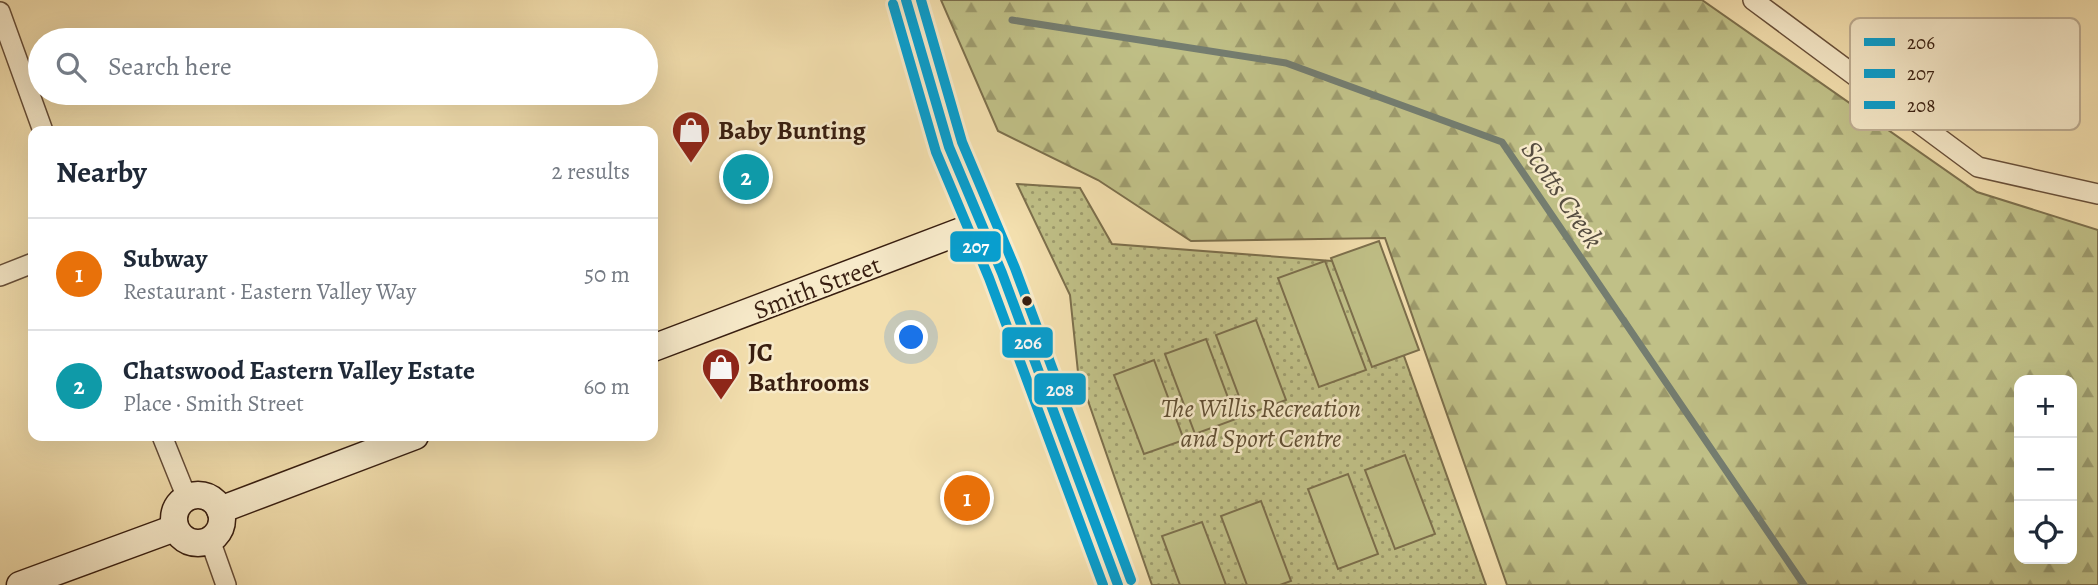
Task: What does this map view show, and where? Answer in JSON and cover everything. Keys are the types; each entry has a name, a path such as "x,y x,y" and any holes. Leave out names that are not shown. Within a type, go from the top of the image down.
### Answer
{"main road":[{"path":"906,0 942,125 1118,585"}],"street":[{"path":"1753,0 1850,72"},
{"path":"0,12 28,89"},
{"path":"34,105 41,126"},
{"path":"1928,130 1978,167 2098,194"},
{"name":"Smith Street","path":"658,346 981,224"},
{"path":"0,276 28,265"},
{"path":"164,441 187,498"},
{"path":"220,509 402,441"},
{"path":"208,497 220,509 221,529 210,540 202,543 186,540 175,528 174,514 187,498 208,497"},
{"path":"20,585 175,528"},
{"path":"210,540 226,585"}],"green space":[{"path":"941,0 1702,0 1850,103 1850,130 1888,130 1977,192 2098,230 2098,585 1507,585 1385,238 1191,241 1098,180 998,131"},
{"name":"The Willis Recreation and Sport Centre","path":"1017,184 1080,188 1112,244 1371,264 1486,585 1152,585 1078,372 1070,295"},
{"path":"1379,241 1419,350 1372,367 1331,258"},
{"path":"1325,261 1366,370 1319,387 1278,278"},
{"path":"1256,320 1286,400 1246,415 1216,335"},
{"path":"1206,339 1236,419 1195,434 1165,354"},
{"path":"1154,360 1184,440 1144,454 1114,375"},
{"path":"1405,455 1435,534 1395,549 1365,470"},
{"path":"1348,474 1378,554 1338,569 1308,489"},
{"path":"1261,501 1291,581 1280,585 1247,585 1221,516"},
{"path":"1202,522 1226,585 1180,585 1162,536"}],"waterway":[{"name":"Scotts Creek","path":"1012,20 1286,63 1502,142 1804,585"}],"transit line":[{"name":"206","path":"906,0 949,147 1002,273 1118,585"},
{"name":"208","path":"921,0 962,142 1015,268 1131,580"},
{"name":"207","path":"893,4 936,152 989,278 1103,585"}],"place":[{"name":"Baby Bunting","path":"691,164"},
{"name":"Chatswood Eastern Valley Estate","path":"746,177"},
{"name":"JC Bathrooms","path":"721,401"},
{"name":"Subway","path":"967,498"}]}
